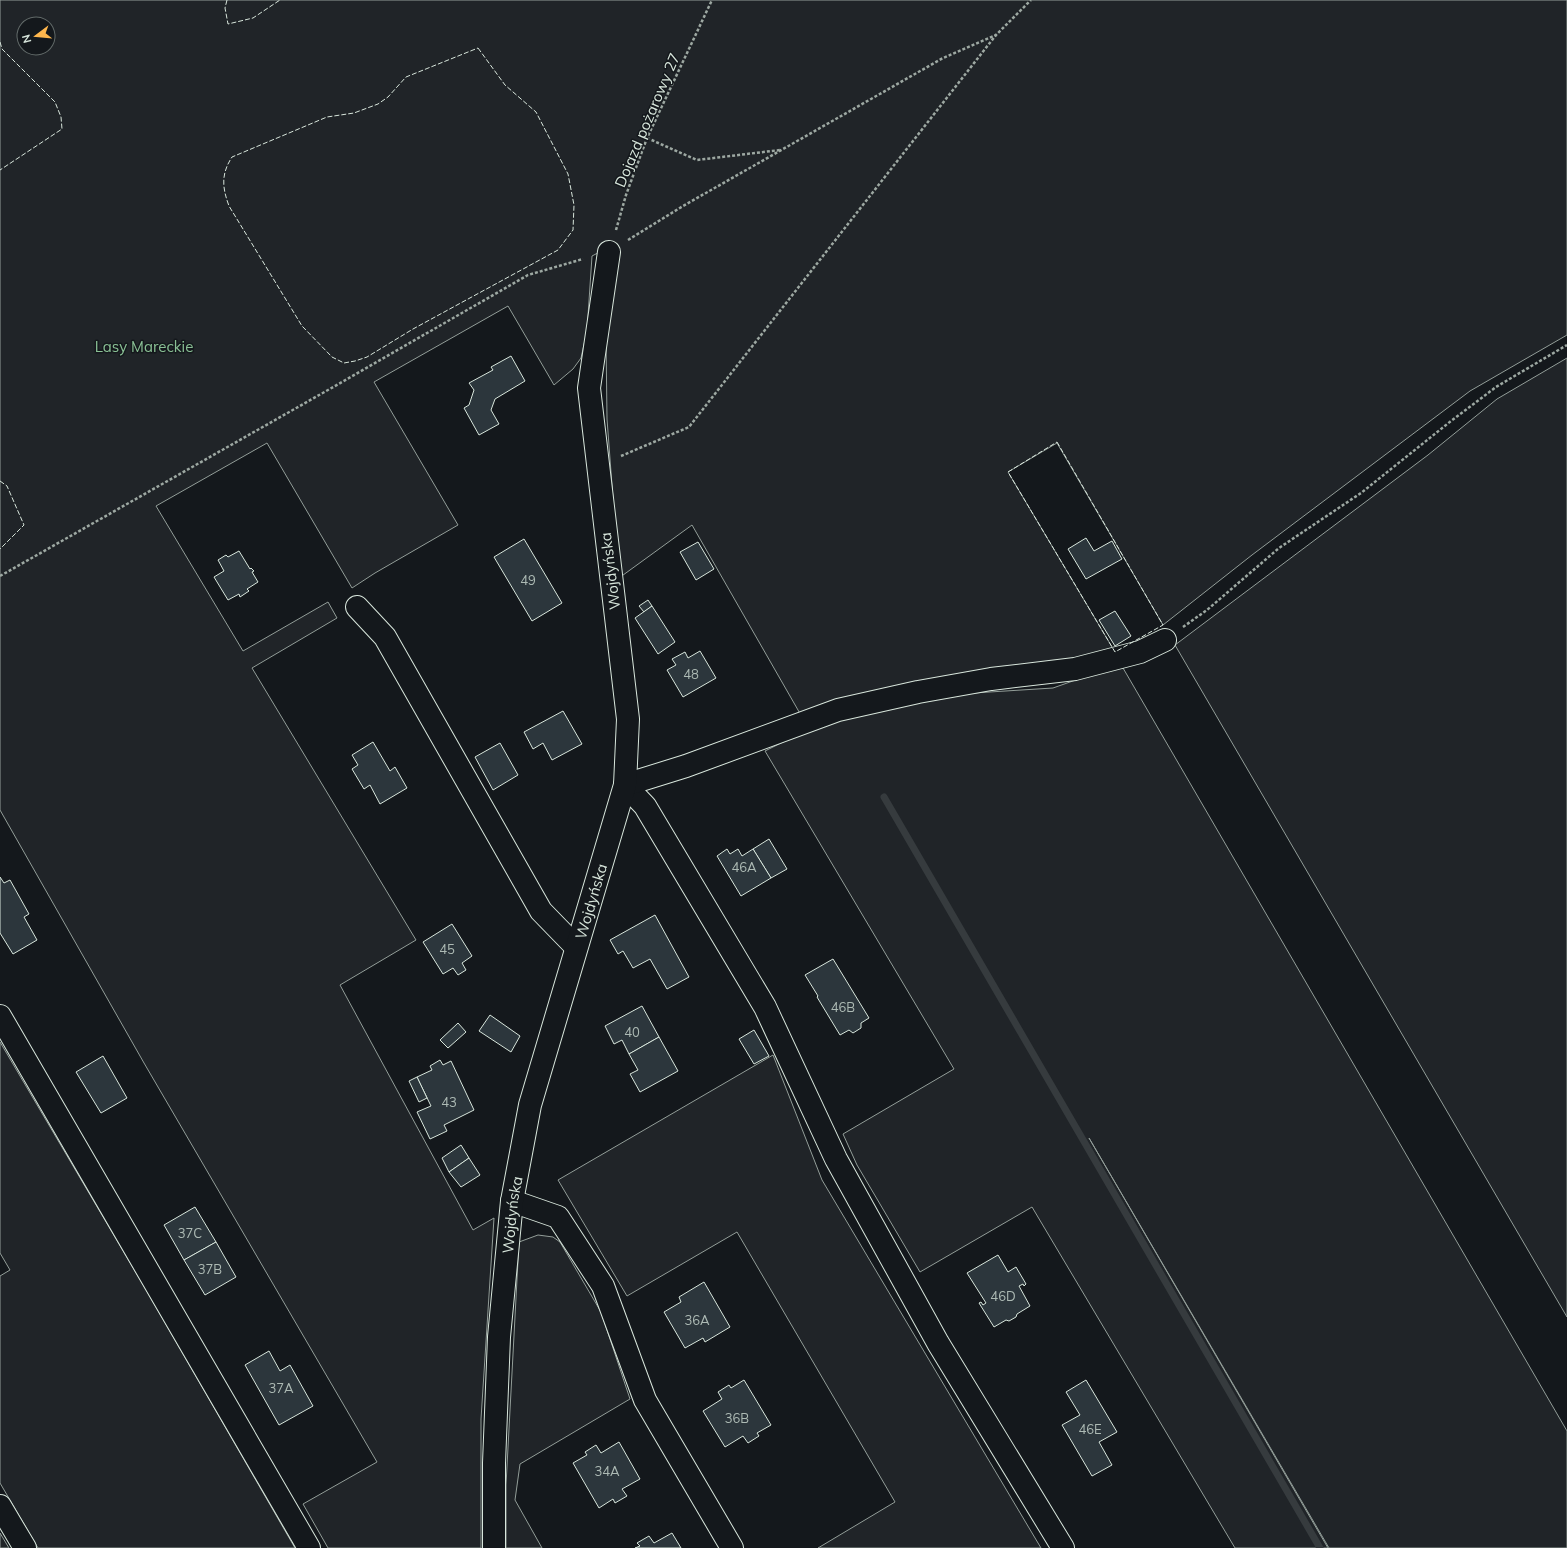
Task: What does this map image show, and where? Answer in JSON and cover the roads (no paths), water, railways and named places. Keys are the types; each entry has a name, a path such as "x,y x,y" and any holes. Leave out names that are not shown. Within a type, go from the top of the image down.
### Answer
{"street":[{"name":"Wojdyńska","path":"494,1548 494,1463 499,1337 512,1201 530,1105 625,785 628,719 588,388 609,252"},
{"path":"357,607 385,637 541,911 576,947"},
{"path":"1063,1548 934,1336 836,1159 765,1007 645,806 625,785 686,766 838,710 918,692 991,679 1075,669 1140,652 1165,640"},
{"path":"0,1016 309,1548"},
{"path":"512,1201 558,1217 603,1286 645,1400 732,1548"},
{"path":"0,1506 25,1548"}],"waterway":[{"path":"884,797 1320,1548"}],"park label":[{"name":"Lasy Mareckie","path":"144,346"}]}
